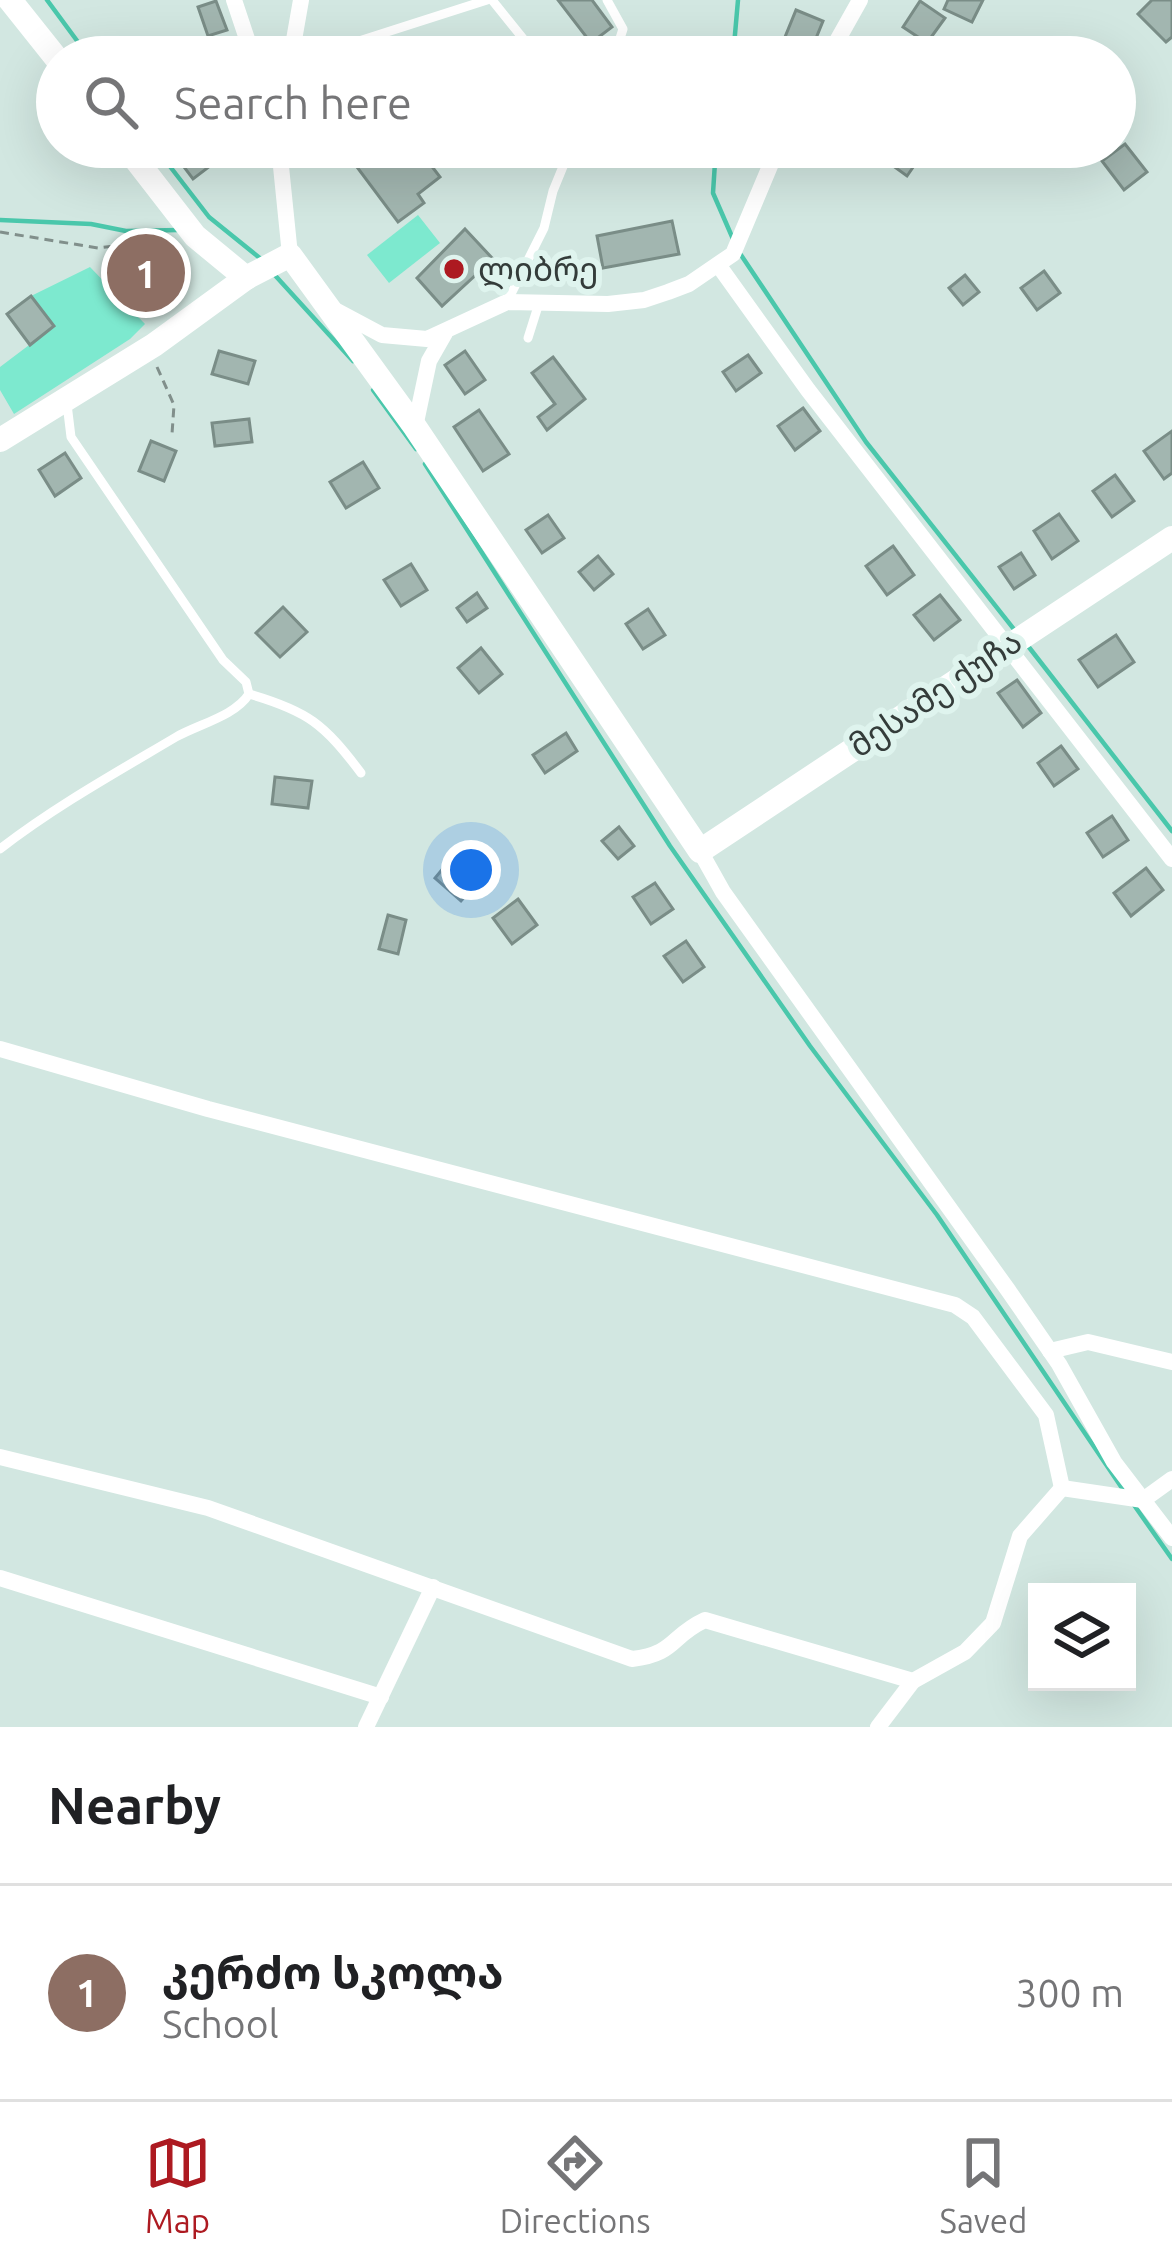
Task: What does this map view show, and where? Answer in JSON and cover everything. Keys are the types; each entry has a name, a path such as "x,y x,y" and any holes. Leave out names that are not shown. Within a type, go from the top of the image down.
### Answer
{"street":[{"path":"10,0 39,36"},
{"path":"234,0 246,36"},
{"path":"295,36 302,0"},
{"path":"839,36 860,0"},
{"path":"143,168 195,236 246,278"},
{"path":"281,168 290,255 416,427 723,892 1050,1351 1114,1462 1172,1538"},
{"path":"331,308 382,335 428,339 507,302 644,300 719,266 741,241 768,168"},
{"path":"0,440 148,349 246,278 290,255"},
{"path":"719,266 808,390 1172,859"},
{"path":"416,427 428,361 446,333"},
{"name":"მესამე ქუჩა","path":"700,851 1172,538"},
{"path":"0,1049 208,1109 955,1305 973,1317 1046,1414 1062,1488"},
{"path":"1050,1351 1088,1342 1172,1362"},
{"path":"0,1457 208,1508 632,1659 660,1656 690,1627 705,1621 913,1681"},
{"path":"1062,1488 1143,1500 1172,1479"},
{"path":"878,1727 913,1681 964,1652 993,1623 1020,1536 1062,1488"},
{"path":"0,1578 381,1696"},
{"path":"366,1727 433,1587"}],"lane":[{"path":"376,36 490,0 520,36"},
{"path":"607,0 623,29 621,36"},
{"path":"507,302 544,228 563,168"},
{"path":"528,338 540,300"},
{"path":"0,849 128,765 237,708 248,694 246,682 223,660 71,437 66,399"},
{"path":"248,694 291,706 330,731 362,772"}],"path":[{"path":"0,232 98,248 195,236"},
{"path":"148,349 174,405 172,434"}],"green space":[{"path":"418,215 440,243 389,283 367,255"},
{"path":"90,267 145,324 130,339 14,414 0,390 0,367 53,327 31,296"}],"building":[{"path":"558,0 592,0 612,27 600,36 586,36"},
{"path":"948,0 983,0 972,22 944,9"},
{"path":"1152,0 1172,0 1172,37 1166,42 1138,14"},
{"path":"216,1 227,30 208,36 198,7"},
{"path":"920,1 945,18 932,36 916,36 903,27"},
{"path":"796,10 823,21 817,36 785,36"},
{"path":"1136,158 1147,172 1124,190 1107,168 1136,168"},
{"path":"185,168 207,168 193,179"},
{"path":"358,168 433,168 440,177 418,194 424,203 398,222"},
{"path":"672,221 679,254 603,268 597,236"},
{"name":"ლიბრე","path":"465,229 493,259 442,306 417,278"},
{"path":"1044,271 1060,293 1037,310 1021,288"},
{"path":"965,275 979,292 963,305 949,288"},
{"path":"31,296 54,326 30,345 7,314"},
{"path":"219,351 255,361 248,384 212,374"},
{"path":"465,351 485,380 465,394 445,365"},
{"path":"748,355 761,373 736,391 723,372"},
{"path":"553,357 585,399 547,430 538,417 555,404 532,373"},
{"path":"803,408 820,431 795,450 778,426"},
{"path":"479,410 509,454 483,471 454,427"},
{"path":"249,419 252,442 215,446 212,423"},
{"path":"1172,431 1172,473 1164,479 1144,451"},
{"path":"151,441 176,451 164,481 139,471"},
{"path":"65,453 81,478 55,496 39,470"},
{"path":"363,462 379,488 346,508 330,482"},
{"path":"1115,475 1134,501 1112,517 1093,491"},
{"path":"1059,514 1078,541 1052,559 1034,531"},
{"path":"548,515 564,538 542,553 526,530"},
{"path":"893,546 914,575 887,595 866,566"},
{"path":"1021,553 1035,575 1014,589 999,567"},
{"path":"598,556 613,574 594,590 579,572"},
{"path":"411,564 427,590 401,606 384,580"},
{"path":"477,593 487,608 467,622 457,608"},
{"path":"940,595 960,620 934,640 914,615"},
{"path":"283,607 307,632 280,657 256,633"},
{"path":"648,609 665,635 643,649 626,624"},
{"path":"1116,635 1134,662 1098,687 1079,660"},
{"path":"481,648 502,674 479,693 458,668"},
{"path":"1017,680 1041,713 1023,727 998,693"},
{"path":"566,733 577,751 545,773 533,755"},
{"path":"1061,746 1078,769 1054,786 1038,763"},
{"path":"275,777 312,781 308,808 272,804"},
{"path":"1112,816 1128,840 1103,857 1087,833"},
{"path":"619,827 634,846 618,859 602,841"},
{"path":"455,854 482,877 461,901 435,878"},
{"path":"1146,868 1163,890 1131,916 1114,893"},
{"path":"655,883 673,909 651,924 633,897"},
{"path":"518,899 537,925 512,944 493,918"},
{"path":"388,915 406,920 398,954 379,949"},
{"path":"686,941 704,967 683,982 664,956"}],"waterway":[{"path":"47,0 74,36"},
{"path":"735,36 738,0"},
{"path":"171,168 209,217 261,259"},
{"path":"715,168 713,193 733,239"},
{"path":"0,220 91,224 126,231 179,230"},
{"path":"741,255 866,442 1017,633"},
{"path":"272,272 353,361"},
{"path":"373,390 416,449"},
{"path":"425,464 670,846 810,1046 937,1215 1124,1491"},
{"path":"1028,646 1172,831"},
{"path":"1134,1505 1172,1559"}],"place":[{"name":"ლიბრე","path":"454,269"},
{"name":"კერძო სკოლა","path":"146,273"}]}
